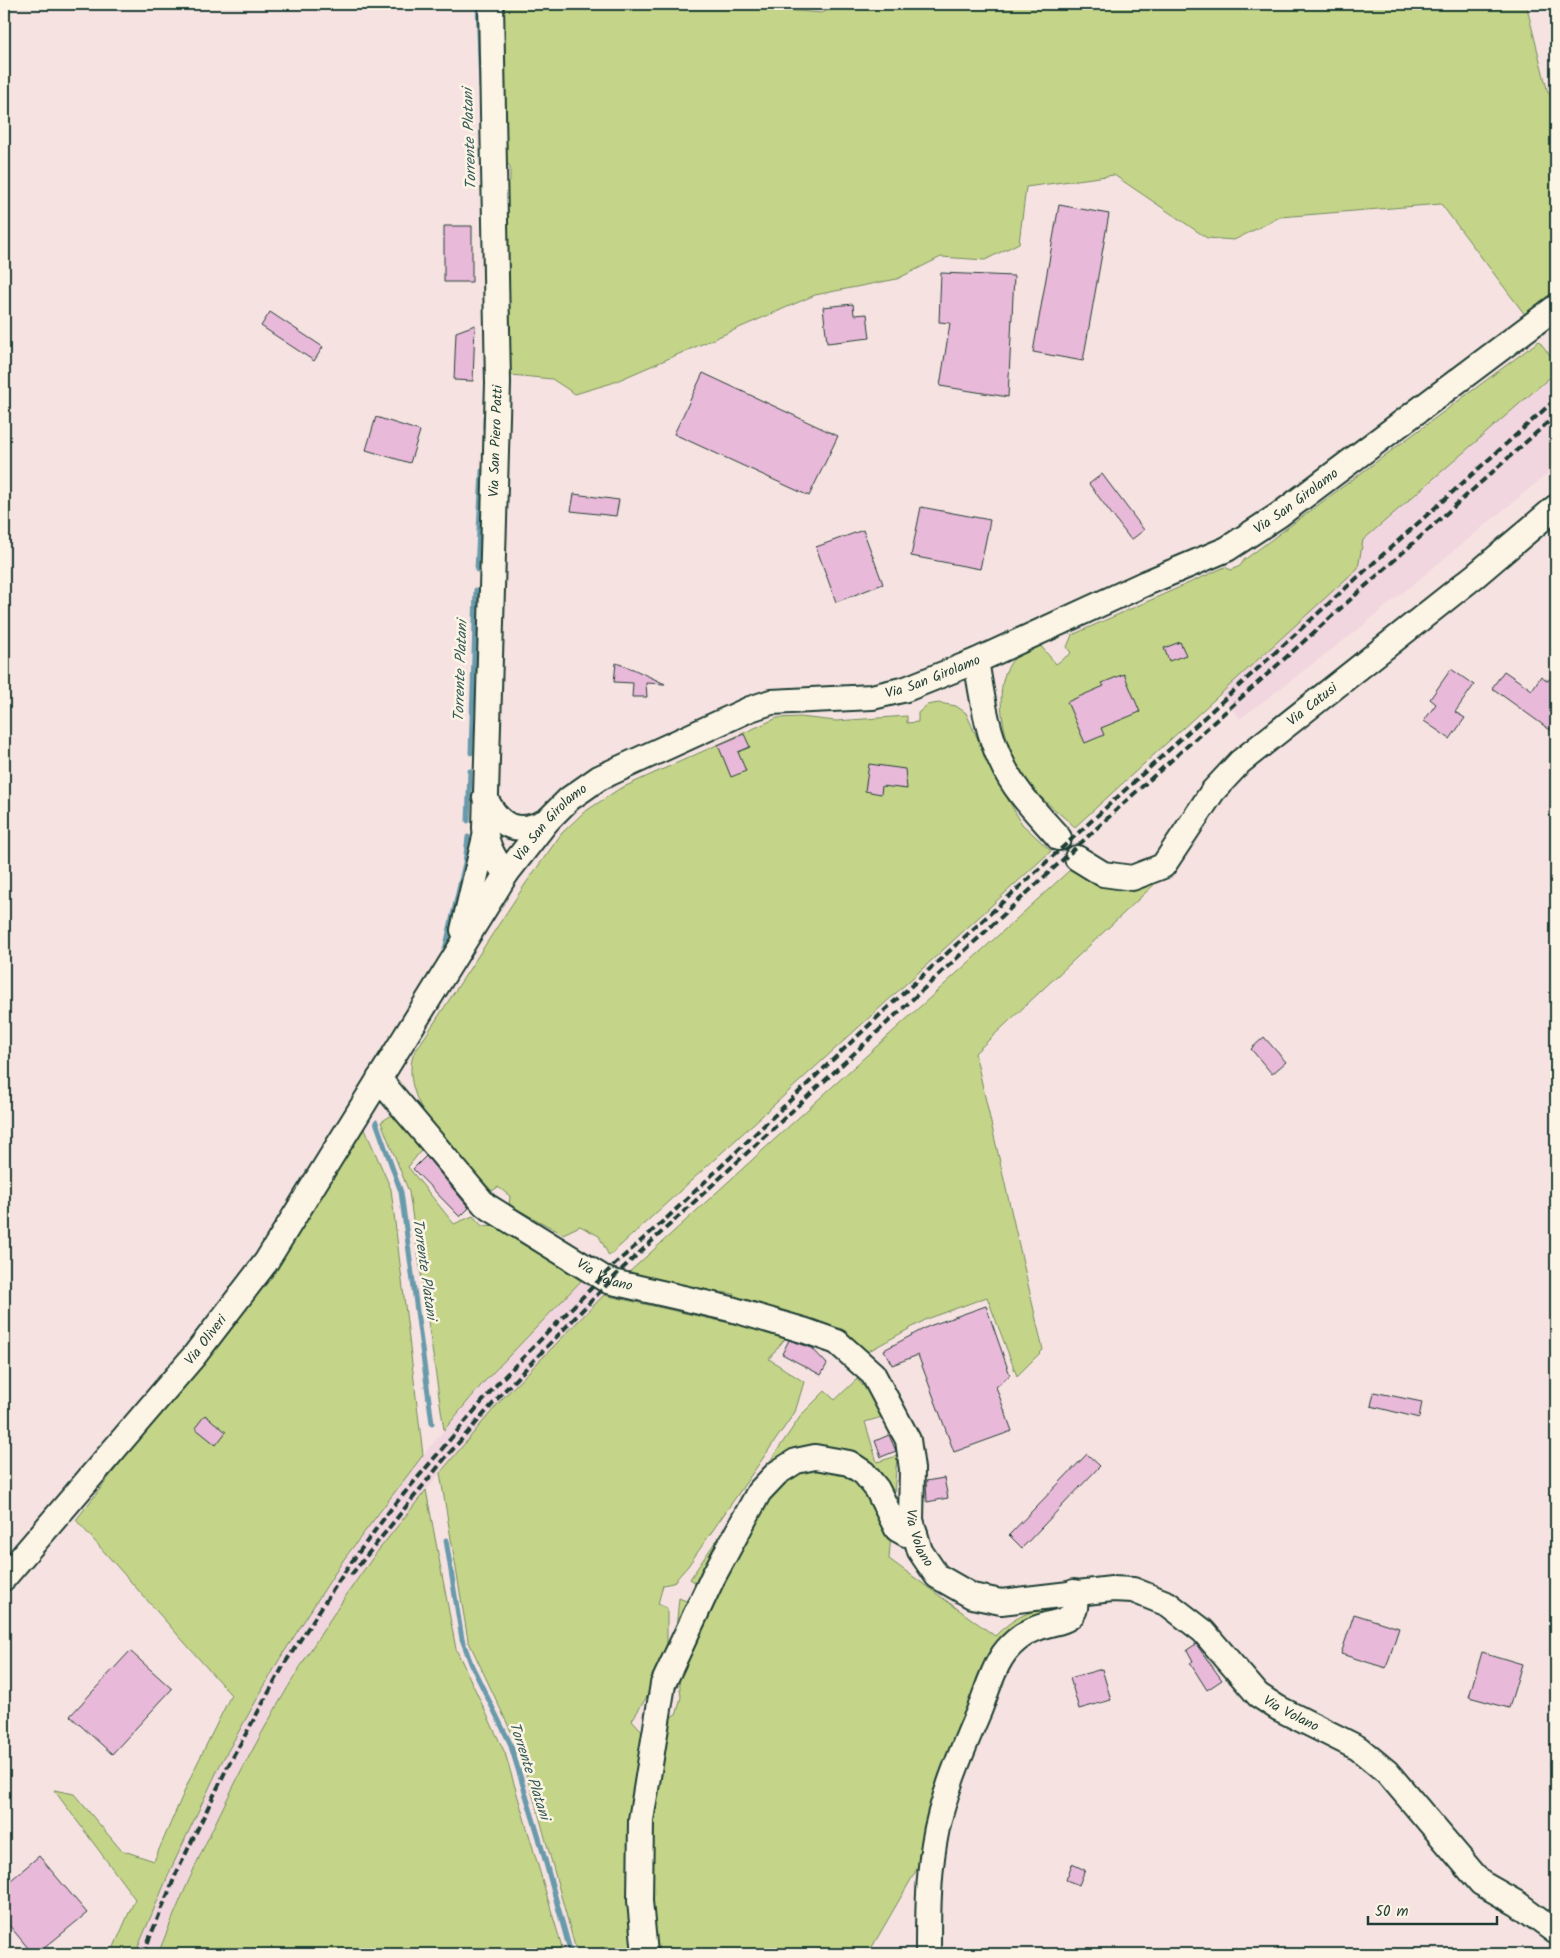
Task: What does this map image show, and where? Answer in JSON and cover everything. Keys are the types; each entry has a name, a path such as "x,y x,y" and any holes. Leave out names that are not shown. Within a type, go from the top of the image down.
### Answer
{"street":[{"name":"Via San Piero Patti","path":"491,4 498,383 485,837 494,857 506,874"},
{"name":"Via San Girolamo","path":"379,1079 506,874 548,820 569,799 599,778 750,709 771,702 872,697 906,689 976,661 1146,583 1227,549 1279,515 1556,307"},
{"name":"Via Catusi","path":"1078,858 1103,874 1132,878 1163,866 1213,791 1240,762 1476,575 1556,506"},
{"path":"976,661 987,721 1001,762 1022,796 1059,838"},
{"path":"485,798 492,811 500,820 511,827 534,828 548,820"},
{"path":"457,953 485,837"},
{"name":"Via Volano","path":"379,1079 485,1205 608,1281 731,1309 837,1342 873,1374 908,1440 912,1470 911,1520 920,1551 937,1576 972,1596 1001,1602 1074,1592 1112,1589 1134,1590 1151,1596 1186,1616 1204,1631 1258,1695 1278,1708 1358,1748 1387,1772 1481,1883 1518,1904 1556,1932"},
{"name":"Via Oliveri","path":"4,1578 194,1356 266,1262 379,1079"},
{"path":"644,1954 640,1901 641,1820 663,1684 713,1576 760,1492 777,1473 796,1461 815,1458 849,1463 864,1473 878,1489 897,1529 906,1534 915,1533"},
{"path":"928,1954 928,1913 934,1844 946,1797 973,1725 1001,1657 1016,1640 1035,1629 1069,1618 1075,1612 1077,1604 1074,1592"}],"shaded area":[{"path":"1556,372 1556,467 1355,632 1240,719 1220,694 1358,568 1362,541"},
{"path":"581,1281 604,1295 502,1399 440,1473 362,1573 297,1670 240,1773 188,1880 158,1954 135,1954 170,1871 220,1765 279,1660 344,1559 423,1455 483,1383"}],"green space":[{"path":"501,4 710,4 822,13 841,4 1526,4 1548,93 1556,92 1556,292 1526,316 1441,204 1280,217 1234,240 1207,238 1114,175 1026,187 1019,243 985,260 941,257 897,279 815,295 612,383 575,394 552,379 511,375 503,188 510,181 510,166 503,160"},
{"path":"1539,341 1556,363 1556,372 1363,540 1358,568 1075,827 1030,786 1013,757 1004,728 1002,712 1001,696 1003,681 1008,668 1016,657 1040,645 1056,664 1071,653 1067,647 1072,635 1225,567 1231,570 1240,566 1244,560"},
{"path":"939,703 956,706 966,713 994,775 1022,824 1051,851 609,1256 599,1236 580,1226 563,1234 509,1205 510,1196 498,1187 492,1191 449,1146 423,1111 415,1093 411,1074 413,1055 526,883 562,833 583,813 619,789 777,718 800,717 836,721 907,716 907,723 918,722 918,713 927,705"},
{"path":"1071,869 1101,886 1159,880 975,1053 1043,1350 1017,1376 987,1297 927,1319 867,1352 835,1332 819,1325 789,1315 736,1302 734,1294 721,1292 717,1297 626,1275"},
{"path":"392,1115 423,1148 408,1167 454,1224 473,1216 482,1226 497,1225 581,1281 483,1383 444,1430 409,1192 381,1122"},
{"path":"363,1125 391,1189 423,1455 344,1559 279,1660 220,1765 170,1871 135,1954 111,1954 135,1899 54,1790 74,1794 121,1850 154,1861 192,1774 231,1695 76,1520 199,1361"},
{"path":"604,1295 787,1336 769,1359 804,1382 795,1412 688,1566 673,1583 663,1585 658,1604 667,1608 667,1679 654,1686 632,1720 642,1731 659,1726 677,1713 681,1697 675,1639 679,1598 686,1601 698,1584 690,1579 802,1414 825,1391 835,1400 857,1379 870,1394 882,1417 865,1422 877,1462 897,1456 889,1559 995,1636 1019,1617 1027,1614 1045,1609 1066,1610 1021,1629 931,1845 868,1954 577,1954 538,1812 515,1740 468,1640 440,1473 502,1399"},
{"path":"426,1490 456,1649 505,1753 564,1954 158,1954 200,1855 248,1758 274,1711 302,1664 361,1574"}],"building":[{"path":"1059,205 1109,214 1083,361 1033,352"},
{"path":"444,226 472,226 472,282 444,282"},
{"path":"941,273 1014,276 1008,397 940,386 950,323 939,322"},
{"path":"853,304 854,315 867,314 870,338 827,343 823,307"},
{"path":"270,312 323,347 314,361 261,326"},
{"path":"475,325 473,381 454,380 456,332"},
{"path":"703,373 838,436 809,496 674,434"},
{"path":"376,417 420,431 410,463 366,450"},
{"path":"1102,474 1144,530 1131,540 1089,484"},
{"path":"574,494 619,500 616,516 571,511"},
{"path":"921,507 990,520 980,569 911,556"},
{"path":"863,530 883,584 836,602 816,547"},
{"path":"1180,642 1186,655 1169,661 1164,648"},
{"path":"616,663 665,684 646,683 647,697 632,697 633,683 614,682"},
{"path":"1451,669 1474,685 1455,712 1465,718 1450,739 1424,721 1436,704 1430,699"},
{"path":"1556,670 1556,723 1550,730 1492,688 1504,671 1532,690 1541,676 1548,681"},
{"path":"1124,674 1140,712 1101,728 1104,735 1085,743 1067,702 1104,686 1102,683"},
{"path":"744,734 750,747 738,752 746,771 731,777 718,745"},
{"path":"869,764 905,769 907,789 882,786 881,794 865,791"},
{"path":"1264,1037 1286,1062 1272,1074 1251,1049"},
{"path":"426,1156 469,1208 460,1217 413,1169"},
{"path":"986,1306 1010,1375 996,1387 1012,1431 954,1452 918,1355 892,1365 884,1350 929,1326"},
{"path":"789,1340 812,1348 827,1364 821,1375 782,1354"},
{"path":"1374,1392 1422,1402 1419,1418 1371,1406"},
{"path":"205,1415 226,1432 216,1445 195,1428"},
{"path":"889,1435 896,1451 881,1457 875,1441"},
{"path":"1087,1454 1100,1466 1022,1548 1009,1535"},
{"path":"944,1478 948,1498 927,1502 926,1481"},
{"path":"1354,1614 1399,1628 1386,1668 1341,1654"},
{"path":"1196,1644 1222,1680 1207,1690 1190,1663 1193,1661 1187,1650"},
{"path":"130,1651 172,1689 112,1754 70,1716"},
{"path":"1482,1652 1522,1664 1509,1708 1469,1697"},
{"path":"1102,1669 1111,1700 1079,1709 1070,1678"},
{"path":"39,1856 87,1913 37,1954 33,1954 4,1919 4,1886"},
{"path":"1072,1864 1085,1870 1079,1885 1066,1880"}],"waterway":[{"name":"Torrente Platani","path":"478,4 481,88"},
{"name":"Torrente Platani","path":"485,417 485,428"},
{"name":"Torrente Platani","path":"477,570 482,471"},
{"name":"Torrente Platani","path":"471,753 476,590"},
{"name":"Torrente Platani","path":"468,821 470,771"},
{"name":"Torrente Platani","path":"444,954 465,863 468,837"},
{"name":"Torrente Platani","path":"376,1122 401,1192 432,1423"},
{"name":"Torrente Platani","path":"446,1540 462,1639 472,1666 510,1743 571,1954"}],"railway":[{"path":"143,1954 176,1874 227,1768 285,1663 350,1564 391,1509 498,1383 616,1263 669,1216 885,1010 1338,595 1556,399"},
{"path":"351,1575 446,1457 506,1389 623,1268 1126,801 1556,415"}]}
